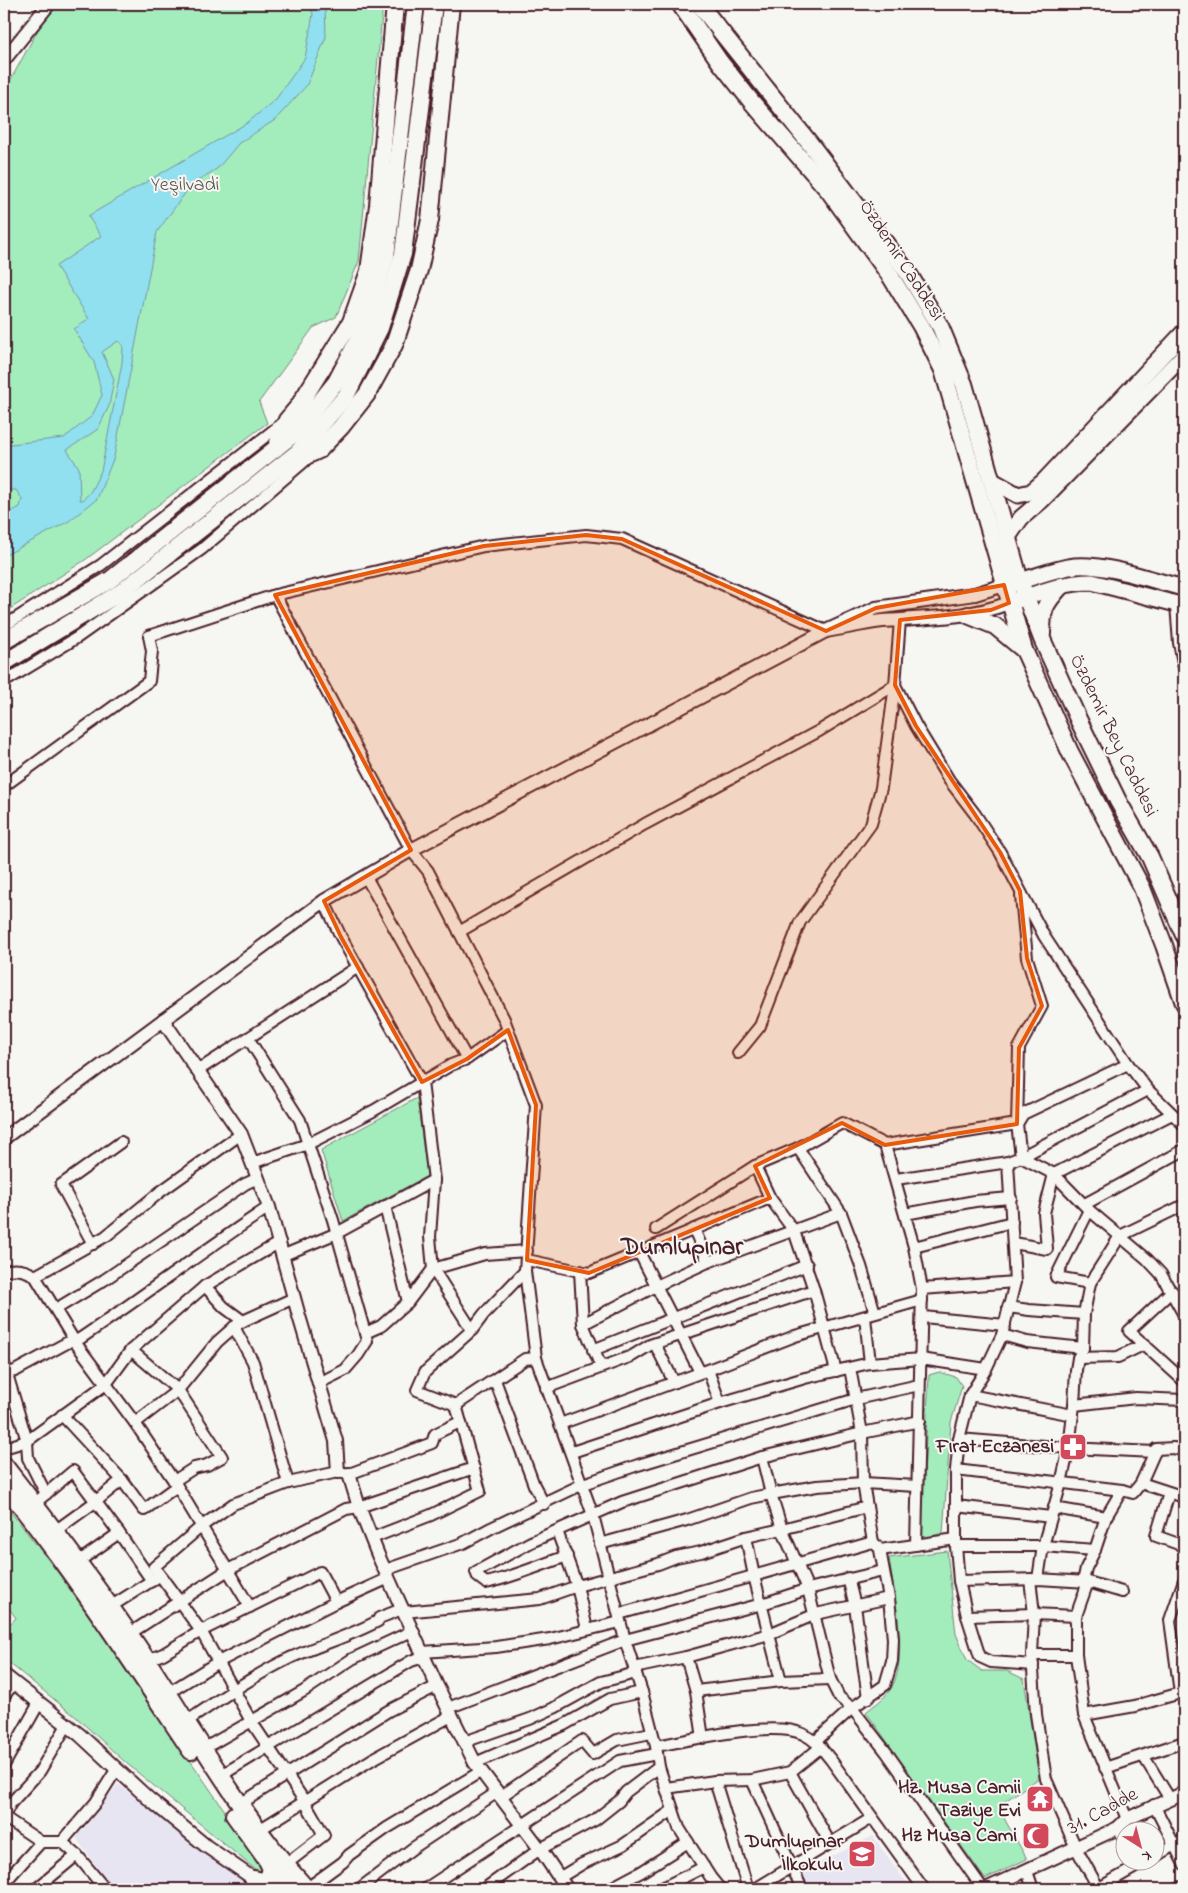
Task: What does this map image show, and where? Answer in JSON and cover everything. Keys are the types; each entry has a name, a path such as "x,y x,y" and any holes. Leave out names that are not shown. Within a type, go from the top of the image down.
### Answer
{"main road":[{"path":"275,450 287,420 298,407 351,322 369,271 378,205 395,4"},
{"path":"4,642 110,580 295,433 336,382 364,329 386,256 416,4"},
{"path":"4,663 121,592 298,452 346,396 380,328 403,254 434,4"},
{"path":"279,468 319,450 341,427 367,394 394,345 419,270 430,220 450,4"},
{"path":"674,4 695,27"},
{"name":"Özdemir Caddesi","path":"680,4 751,101 829,191 891,277 921,326 943,370 1012,583"},
{"name":"Özdemir Caddesi","path":"699,4 811,145 908,272 940,326 964,384 993,481 1008,537 1012,583"},
{"path":"705,4 718,29"},
{"path":"993,481 1018,494 1031,492 1044,482 1184,332"},
{"path":"1008,537 1021,518 1062,480 1184,355"},
{"path":"1184,588 1098,567 1077,566 1051,570 1012,583 1009,603 1024,650 1070,752 1142,888 1184,1004"},
{"path":"1009,603 1076,582 1092,582 1180,605"},
{"name":"Özdemir Bey Caddesi","path":"1012,583 1026,597 1078,722 1118,801 1150,857 1183,928"},
{"path":"1042,639 1042,619 1046,602 1061,586"},
{"path":"968,615 995,626 1024,650"},
{"path":"4,1465 40,1499 55,1531 147,1660 220,1776 285,1865 306,1889"},
{"path":"4,1485 41,1532 101,1615 268,1862 291,1889"},
{"path":"250,1884 267,1880 271,1870 268,1862"}],"street":[{"path":"4,60 49,4"},
{"path":"4,626 101,565 287,420"},
{"path":"4,682 78,637 202,549 319,450"},
{"path":"4,786 149,681 152,651 150,636 275,595 484,546 586,535 622,539 826,631 880,622 968,615 991,610 1009,603"},
{"path":"4,1138 324,901 412,850 826,631 876,608 975,594 1012,583"},
{"path":"275,595 412,850 428,871 508,1030 536,1105 525,1271 536,1358 584,1484 610,1577 625,1640 642,1692 659,1767 679,1828 720,1889"},
{"path":"1180,605 1179,642 1184,668"},
{"path":"738,1053 760,1026 800,922 871,824 880,788 895,685 900,620"},
{"path":"459,932 645,824 819,731 895,685"},
{"path":"895,685 916,726 949,780 975,814 1000,852 1044,936 1128,1064 1148,1090 1184,1124"},
{"path":"366,877 468,1059"},
{"path":"1020,891 1028,958 1042,1006 1019,1048 1016,1124 1021,1157"},
{"path":"324,901 358,967 422,1082 434,1180 430,1237 433,1269 472,1330"},
{"path":"197,1071 358,967"},
{"path":"162,1020 241,1134 270,1207 344,1473 449,1712 477,1767 568,1889"},
{"path":"252,1163 308,1144 373,1111 451,1065 468,1059 508,1030"},
{"path":"248,1038 300,1120 337,1232 365,1333 366,1341 358,1356 345,1370 319,1383"},
{"path":"656,1229 755,1166 798,1148 842,1124 885,1145 1016,1124 1023,1114 1128,1064"},
{"path":"896,1179 1008,1162 1148,1090"},
{"path":"1014,1243 1047,1249 1044,1213 1054,1174 1172,1114"},
{"path":"35,1276 106,1236 160,1192 241,1134"},
{"path":"93,1244 61,1185 121,1142"},
{"path":"885,1145 914,1247 922,1295 923,1317 919,1384 920,1421 916,1545"},
{"path":"798,1148 841,1213 861,1266 870,1315 870,1363"},
{"path":"1090,1283 1056,1277 1087,1207 1184,1150"},
{"path":"1021,1157 1054,1174 1087,1207 1161,1274 1184,1315"},
{"path":"1008,1162 1015,1282 1003,1330 986,1369 970,1395 959,1439 956,1470 956,1542 959,1581 980,1658 991,1662 1076,1655"},
{"path":"755,1166 770,1198 794,1232 807,1265 836,1371"},
{"path":"56,1309 104,1280 245,1184 258,1178"},
{"path":"4,1448 28,1441 106,1384 131,1350 205,1286 282,1249 337,1232 434,1180"},
{"path":"365,1333 381,1326 408,1302 433,1269 485,1254 527,1255 589,1274 770,1198"},
{"path":"905,1214 975,1201 1011,1198"},
{"path":"1129,1870 1099,1889 1076,1848 1046,1779 1036,1714 1032,1660 1034,1579 1069,1448 1084,1314 1090,1283 1120,1236 1184,1205"},
{"path":"385,1206 408,1302"},
{"path":"270,1207 204,1250 130,1305 74,1341 15,1371 4,1371 28,1441 28,1458 40,1499 73,1472 156,1578 180,1601 201,1631 233,1690 324,1835 285,1865"},
{"path":"583,1324 656,1286 708,1262 794,1232 841,1213"},
{"path":"914,1247 1012,1222"},
{"path":"694,1229 708,1262"},
{"path":"639,1252 681,1335 704,1371 720,1403"},
{"path":"594,1350 807,1265"},
{"path":"4,1271 18,1269 28,1271 35,1276 74,1341 135,1423 176,1483 250,1608"},
{"path":"456,1405 417,1390 425,1372 472,1330 484,1314 525,1271"},
{"path":"580,1271 583,1324 601,1367"},
{"path":"560,1424 704,1371 754,1350 824,1327 870,1315 922,1295 1015,1282"},
{"path":"205,1286 224,1307 243,1321"},
{"path":"546,1388 632,1356 650,1345 814,1290"},
{"path":"1184,1292 1173,1294 1130,1331 1184,1381"},
{"path":"135,1423 178,1390 217,1342 234,1327 294,1298"},
{"path":"1008,1307 1084,1314"},
{"path":"923,1317 1003,1330 1027,1342 1080,1353 1118,1357 1145,1344"},
{"path":"234,1327 253,1362 288,1483"},
{"path":"655,1344 674,1382"},
{"path":"62,1415 122,1480 144,1510 194,1468 207,1465 222,1457 178,1390 131,1350"},
{"path":"456,1405 525,1359 536,1358"},
{"path":"572,1452 720,1403 805,1378 870,1363 921,1359 986,1369"},
{"path":"666,1788 715,1781 752,1780 790,1772 852,1708 885,1685 892,1661 893,1639 889,1598 867,1507 863,1483 862,1432 850,1368"},
{"path":"495,1380 534,1485 544,1504"},
{"path":"168,1693 218,1662 387,1574 463,1543 584,1484 638,1465 856,1399 919,1384"},
{"path":"970,1395 1074,1410 1136,1398 1184,1400"},
{"path":"372,1538 431,1515 480,1491 456,1405"},
{"path":"567,1556 536,1566 510,1578 486,1583 478,1577 476,1572 530,1542 622,1502 762,1457 862,1432 920,1421"},
{"path":"156,1578 154,1567 202,1526 233,1504 288,1483 344,1473 432,1443 435,1434 460,1422"},
{"path":"959,1439 1069,1448 1155,1452"},
{"path":"956,1470 1122,1490 1133,1493 1141,1483 1156,1449 1173,1448 1184,1450"},
{"path":"762,1457 770,1494 782,1530 799,1564 816,1614 830,1678 838,1697 852,1708 985,1889"},
{"path":"129,1634 228,1570 346,1509 359,1507 474,1468"},
{"path":"55,1531 122,1480"},
{"path":"600,1544 687,1520 751,1498 770,1494 816,1486 863,1483 917,1486"},
{"path":"1141,1483 1184,1497"},
{"path":"1121,1820 1105,1768 1084,1715 1076,1655 1076,1616 1085,1582 1086,1568 1095,1550 1106,1517 1122,1490"},
{"path":"1169,1493 1156,1536 1184,1546"},
{"path":"956,1506 1106,1517"},
{"path":"186,1722 233,1690 290,1658 357,1632 378,1621 379,1618 403,1610 540,1599 577,1586 658,1564 676,1557 701,1552 746,1537 782,1530 867,1507"},
{"path":"557,1531 577,1586 587,1629"},
{"path":"78,1562 120,1533"},
{"path":"746,1537 781,1681"},
{"path":"220,1776 423,1654 496,1647 550,1639 754,1576 876,1546 956,1542 1095,1550"},
{"path":"259,1830 449,1712 625,1640 762,1604 848,1578 883,1571"},
{"path":"147,1660 163,1654 201,1631 320,1572 336,1602"},
{"path":"110,1607 156,1578"},
{"path":"848,1578 856,1606 868,1698"},
{"path":"959,1581 1034,1579 1085,1582 1122,1592"},
{"path":"1084,1715 1136,1706 1182,1692 1170,1620 1183,1587"},
{"path":"464,1742 530,1719 602,1682 769,1634 816,1614 889,1598"},
{"path":"968,1616 1034,1614 1076,1616"},
{"path":"203,1749 304,1691 352,1659 412,1631"},
{"path":"686,1657 696,1690 703,1738"},
{"path":"4,1675 67,1725 116,1770 250,1884 274,1889"},
{"path":"696,1690 830,1678"},
{"path":"4,1696 14,1683"},
{"path":"240,1804 388,1711 437,1686"},
{"path":"306,1889 343,1862 349,1855 477,1767 564,1725 610,1699 642,1692"},
{"path":"4,1765 40,1703"},
{"path":"67,1725 40,1771 11,1803 4,1817 41,1842 62,1842 77,1854 99,1887"},
{"path":"425,1889 620,1762 656,1750 703,1738 735,1732 785,1729 802,1734 819,1744 924,1889"},
{"path":"359,1889 413,1848 582,1741 593,1754 617,1740 651,1733"},
{"path":"1105,1768 1184,1742"},
{"path":"1144,1756 1170,1799"},
{"path":"484,1889 540,1849 595,1820 626,1792 659,1767"},
{"path":"62,1842 96,1802 116,1770"},
{"path":"790,1772 830,1843"},
{"path":"752,1780 802,1889"},
{"path":"715,1781 748,1889"},
{"name":"31. Cadde","path":"1129,1820 1154,1805 1184,1793"},
{"path":"1154,1805 1184,1864"},
{"path":"559,1878 582,1864 622,1846 673,1810"},
{"path":"755,1889 872,1818"},
{"name":"31. Cadde","path":"985,1889 1076,1848 1116,1827"},
{"path":"1166,1849 1184,1839"},
{"path":"4,1883 41,1842"},
{"path":"609,1889 641,1872 688,1842"},
{"path":"36,1889 77,1854"},
{"path":"660,1889 704,1867"},
{"path":"1027,1871 1034,1889"},
{"path":"1178,1889 1184,1886"}],"highlighted area":[{"path":"586,535 622,539 826,631 876,608 1004,585 1009,603 991,610 900,620 895,685 916,726 1000,852 1020,891 1027,958 1042,1006 1019,1048 1017,1124 885,1145 842,1123 755,1166 770,1198 589,1273 527,1260 536,1105 508,1030 467,1059 422,1082 341,937 324,901 411,850 275,595 484,546"}],"shaded area":[{"path":"118,1784 247,1881 241,1889 112,1889 75,1836 83,1830"},
{"name":"Dumlupınar İlkokulu","path":"873,1836 911,1889 809,1889 801,1872"}],"green space":[{"name":"Yeşilvadi","path":"52,4 383,4 359,261 336,317 313,328 259,402 267,423 85,560 4,613 4,92"},
{"path":"417,1098 427,1176 343,1221 321,1150"},
{"path":"939,1372 956,1377 962,1386 951,1422 943,1533 921,1539 929,1375"},
{"path":"4,1503 87,1610 264,1868 262,1875 125,1762 76,1717 4,1659 4,1630 16,1618 4,1601"},
{"path":"947,1551 956,1634 967,1660 982,1671 1007,1671 1024,1679 1039,1778 999,1805 1005,1820 1027,1859 985,1879 866,1712 887,1694 894,1682 898,1666 900,1648 899,1629 889,1558"}],"water":[{"path":"310,4 325,4 326,37 307,85 275,120 239,143 218,168 191,185 157,232 114,457 97,499 69,521 4,556 4,515 20,507 22,499 16,490 4,492 4,450 11,444 64,438 92,416 102,395 94,362 74,329 89,319 56,266 101,236 88,216 247,123 276,99 305,58 313,14","holes":["118,341 123,345 122,363 101,471 91,491 83,500 80,500 79,468 67,450 98,429 109,406 114,379 102,352"]}],"place":[{"name":"Fırat Eczanesi","path":"1073,1447"},
{"name":"Hz. Musa Camii Taziye Evi","path":"1040,1799"},
{"name":"Hz Musa Cami","path":"1036,1836"},
{"name":"Dumlupınar İlkokulu","path":"862,1854"}],"district":[{"name":"Dumlupınar","path":"682,1248"}]}
